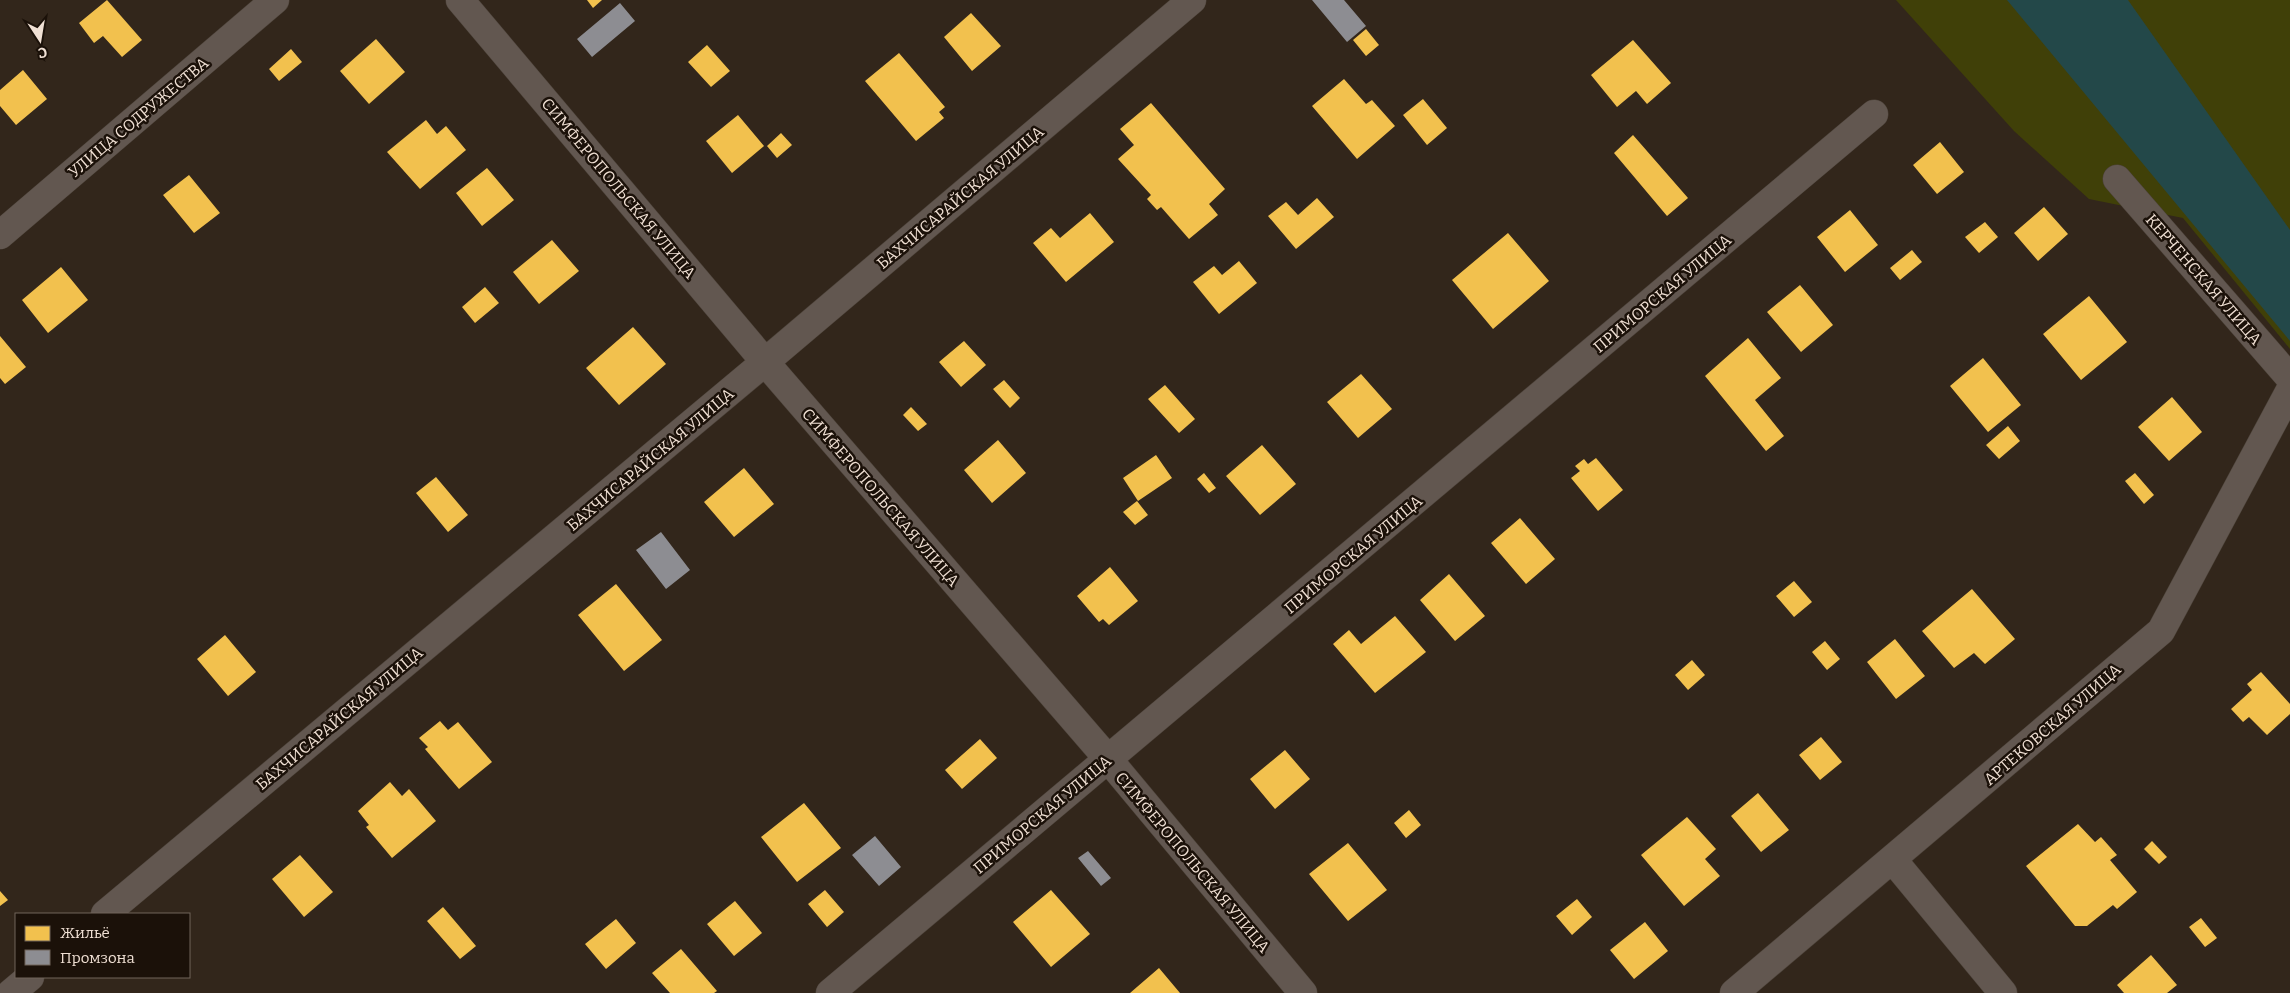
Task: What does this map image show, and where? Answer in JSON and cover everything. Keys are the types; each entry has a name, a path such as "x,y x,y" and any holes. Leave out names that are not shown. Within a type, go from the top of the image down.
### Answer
{"street":[{"name":"УЛИЦА СОДРУЖЕСТВА","path":"0,235 275,0"},
{"name":"СИМФЕРОПОЛЬСКАЯ УЛИЦА","path":"460,0 765,362 1108,759 1304,993"},
{"name":"БАХЧИСАРАЙСКАЯ УЛИЦА","path":"106,913 765,362 1192,0"},
{"name":"ПРИМОРСКАЯ УЛИЦА","path":"830,993 1874,114"},
{"name":"КЕРЧЕНСКАЯ УЛИЦА","path":"2117,180 2290,378"},
{"name":"АРТЕКОВСКАЯ УЛИЦА","path":"1734,993 2161,631 2290,390"},
{"path":"1892,860 2003,993"},
{"path":"11,993 29,978"}],"shaded area":[{"path":"1896,0 2290,0 2290,349 2183,218 2089,199 2014,131"}],"water":[{"path":"2007,0 2128,0 2290,230 2290,341"}],"building: Жильё":[{"path":"107,0 142,40 122,57 103,36 94,43 79,23"},
{"path":"587,0 602,0 593,8"},
{"path":"971,13 1001,46 972,71 944,37"},
{"path":"1366,29 1379,45 1366,56 1353,40"},
{"path":"376,39 405,72 369,104 340,71"},
{"path":"1633,40 1671,83 1647,104 1636,91 1617,107 1591,75"},
{"path":"707,45 730,71 711,87 688,62"},
{"path":"291,49 302,62 279,81 269,69"},
{"path":"899,53 945,107 939,112 944,118 916,141 865,81"},
{"path":"23,70 47,99 16,125 0,106 0,90"},
{"path":"1344,79 1366,104 1372,100 1395,126 1357,159 1312,106"},
{"path":"1423,99 1447,128 1427,145 1403,115"},
{"path":"1151,103 1225,189 1209,204 1218,215 1189,239 1161,207 1157,210 1147,199 1151,195 1118,159 1134,145 1120,129"},
{"path":"738,115 764,146 732,173 706,141"},
{"path":"426,120 437,134 446,126 466,150 420,189 387,152"},
{"path":"781,133 792,145 777,158 767,146"},
{"path":"1633,135 1688,198 1667,216 1614,153"},
{"path":"1940,142 1964,172 1937,194 1913,165"},
{"path":"487,168 514,200 482,226 456,193"},
{"path":"189,175 220,213 194,233 163,195"},
{"path":"1317,198 1334,217 1296,249 1268,216 1286,202 1298,215"},
{"path":"2044,207 2068,234 2038,261 2014,233"},
{"path":"1850,210 1878,245 1845,272 1817,237"},
{"path":"1090,213 1114,242 1066,282 1033,243 1051,228 1060,238"},
{"path":"1985,222 1998,237 1979,253 1965,237"},
{"path":"1508,233 1549,281 1493,329 1452,280"},
{"path":"552,240 579,271 539,304 513,272"},
{"path":"1912,250 1922,262 1900,280 1890,268"},
{"path":"1239,261 1257,283 1219,314 1193,282 1214,266 1222,275"},
{"path":"61,267 88,300 48,333 22,300"},
{"path":"1800,285 1833,325 1801,352 1767,312"},
{"path":"485,287 499,303 475,323 462,307"},
{"path":"2089,296 2127,342 2081,380 2043,334"},
{"path":"633,327 666,364 619,405 586,368"},
{"path":"0,336 26,367 5,384 0,378"},
{"path":"1748,338 1781,378 1755,400 1784,436 1766,451 1705,376"},
{"path":"964,341 986,365 961,387 939,362"},
{"path":"1983,358 2021,405 1988,432 1950,386"},
{"path":"1361,374 1392,409 1358,438 1327,402"},
{"path":"1004,380 1020,398 1010,408 993,389"},
{"path":"1165,385 1195,419 1179,433 1148,399"},
{"path":"2172,397 2202,432 2169,461 2138,427"},
{"path":"911,407 927,424 918,431 903,415"},
{"path":"2008,426 2020,441 1999,459 1986,445"},
{"path":"998,440 1026,473 992,503 964,470"},
{"path":"1262,445 1296,484 1260,515 1226,476"},
{"path":"1156,455 1172,478 1138,501 1123,478"},
{"path":"1596,458 1623,490 1598,511 1571,478 1580,471 1575,466 1584,459 1588,464"},
{"path":"744,468 774,504 734,537 704,502"},
{"path":"1204,473 1216,488 1209,493 1197,479"},
{"path":"2135,473 2154,495 2144,504 2125,481"},
{"path":"436,477 468,515 448,532 416,493"},
{"path":"1137,501 1148,515 1135,525 1123,512"},
{"path":"1520,518 1555,559 1526,584 1491,543"},
{"path":"1110,567 1138,601 1109,625 1103,619 1099,622 1077,596"},
{"path":"1449,574 1485,616 1455,641 1420,600"},
{"path":"1794,581 1812,602 1794,617 1776,596"},
{"path":"616,584 662,640 624,671 578,615"},
{"path":"1972,589 2015,639 1985,664 1974,653 1954,668 1922,631"},
{"path":"1395,616 1426,652 1375,693 1333,644 1349,630 1361,644"},
{"path":"225,635 256,672 228,696 197,659"},
{"path":"1895,639 1925,676 1896,699 1867,662"},
{"path":"1825,641 1840,659 1827,670 1812,652"},
{"path":"1692,660 1705,675 1688,690 1675,675"},
{"path":"2261,672 2290,704 2290,714 2267,735 2249,717 2243,722 2231,709 2252,690 2247,684"},
{"path":"440,721 448,730 458,722 492,762 459,789 425,749 428,747 419,738"},
{"path":"1821,737 1842,762 1820,780 1799,755"},
{"path":"980,739 997,758 962,789 945,770"},
{"path":"1285,750 1310,779 1275,809 1250,779"},
{"path":"390,782 402,796 409,789 436,821 392,858 366,827 369,825 358,811"},
{"path":"1758,793 1789,830 1761,852 1731,816"},
{"path":"804,803 841,848 797,882 761,837"},
{"path":"1409,810 1421,825 1406,838 1394,823"},
{"path":"1687,817 1716,849 1705,859 1720,876 1684,906 1641,855"},
{"path":"2078,824 2095,842 2101,837 2117,855 2110,860 2137,892 2117,909 2113,905 2087,926 2075,926 2026,866"},
{"path":"2152,841 2167,857 2159,864 2144,849"},
{"path":"1348,843 1387,890 1348,921 1309,874"},
{"path":"300,855 333,892 304,917 272,879"},
{"path":"825,890 844,912 827,927 808,904"},
{"path":"1051,890 1090,934 1051,967 1013,922"},
{"path":"0,891 8,900 0,906"},
{"path":"1577,899 1592,917 1572,935 1556,916"},
{"path":"735,901 762,933 734,956 707,924"},
{"path":"443,907 476,946 460,959 427,921"},
{"path":"2201,918 2217,938 2205,947 2189,927"},
{"path":"616,919 636,943 606,969 585,944"},
{"path":"1645,922 1668,951 1634,979 1610,950"},
{"path":"681,949 717,991 714,993 670,993 652,973"},
{"path":"2151,955 2177,985 2167,993 2124,993 2117,985"},
{"path":"1159,968 1180,993 1130,993"}],"building: Промзона":[{"path":"1312,0 1344,0 1366,26 1347,42"},
{"path":"620,3 635,21 592,57 577,39"},
{"path":"661,532 690,570 666,589 636,550"},
{"path":"875,836 901,867 879,886 852,855"},
{"path":"1088,851 1111,878 1101,886 1078,858"}]}
